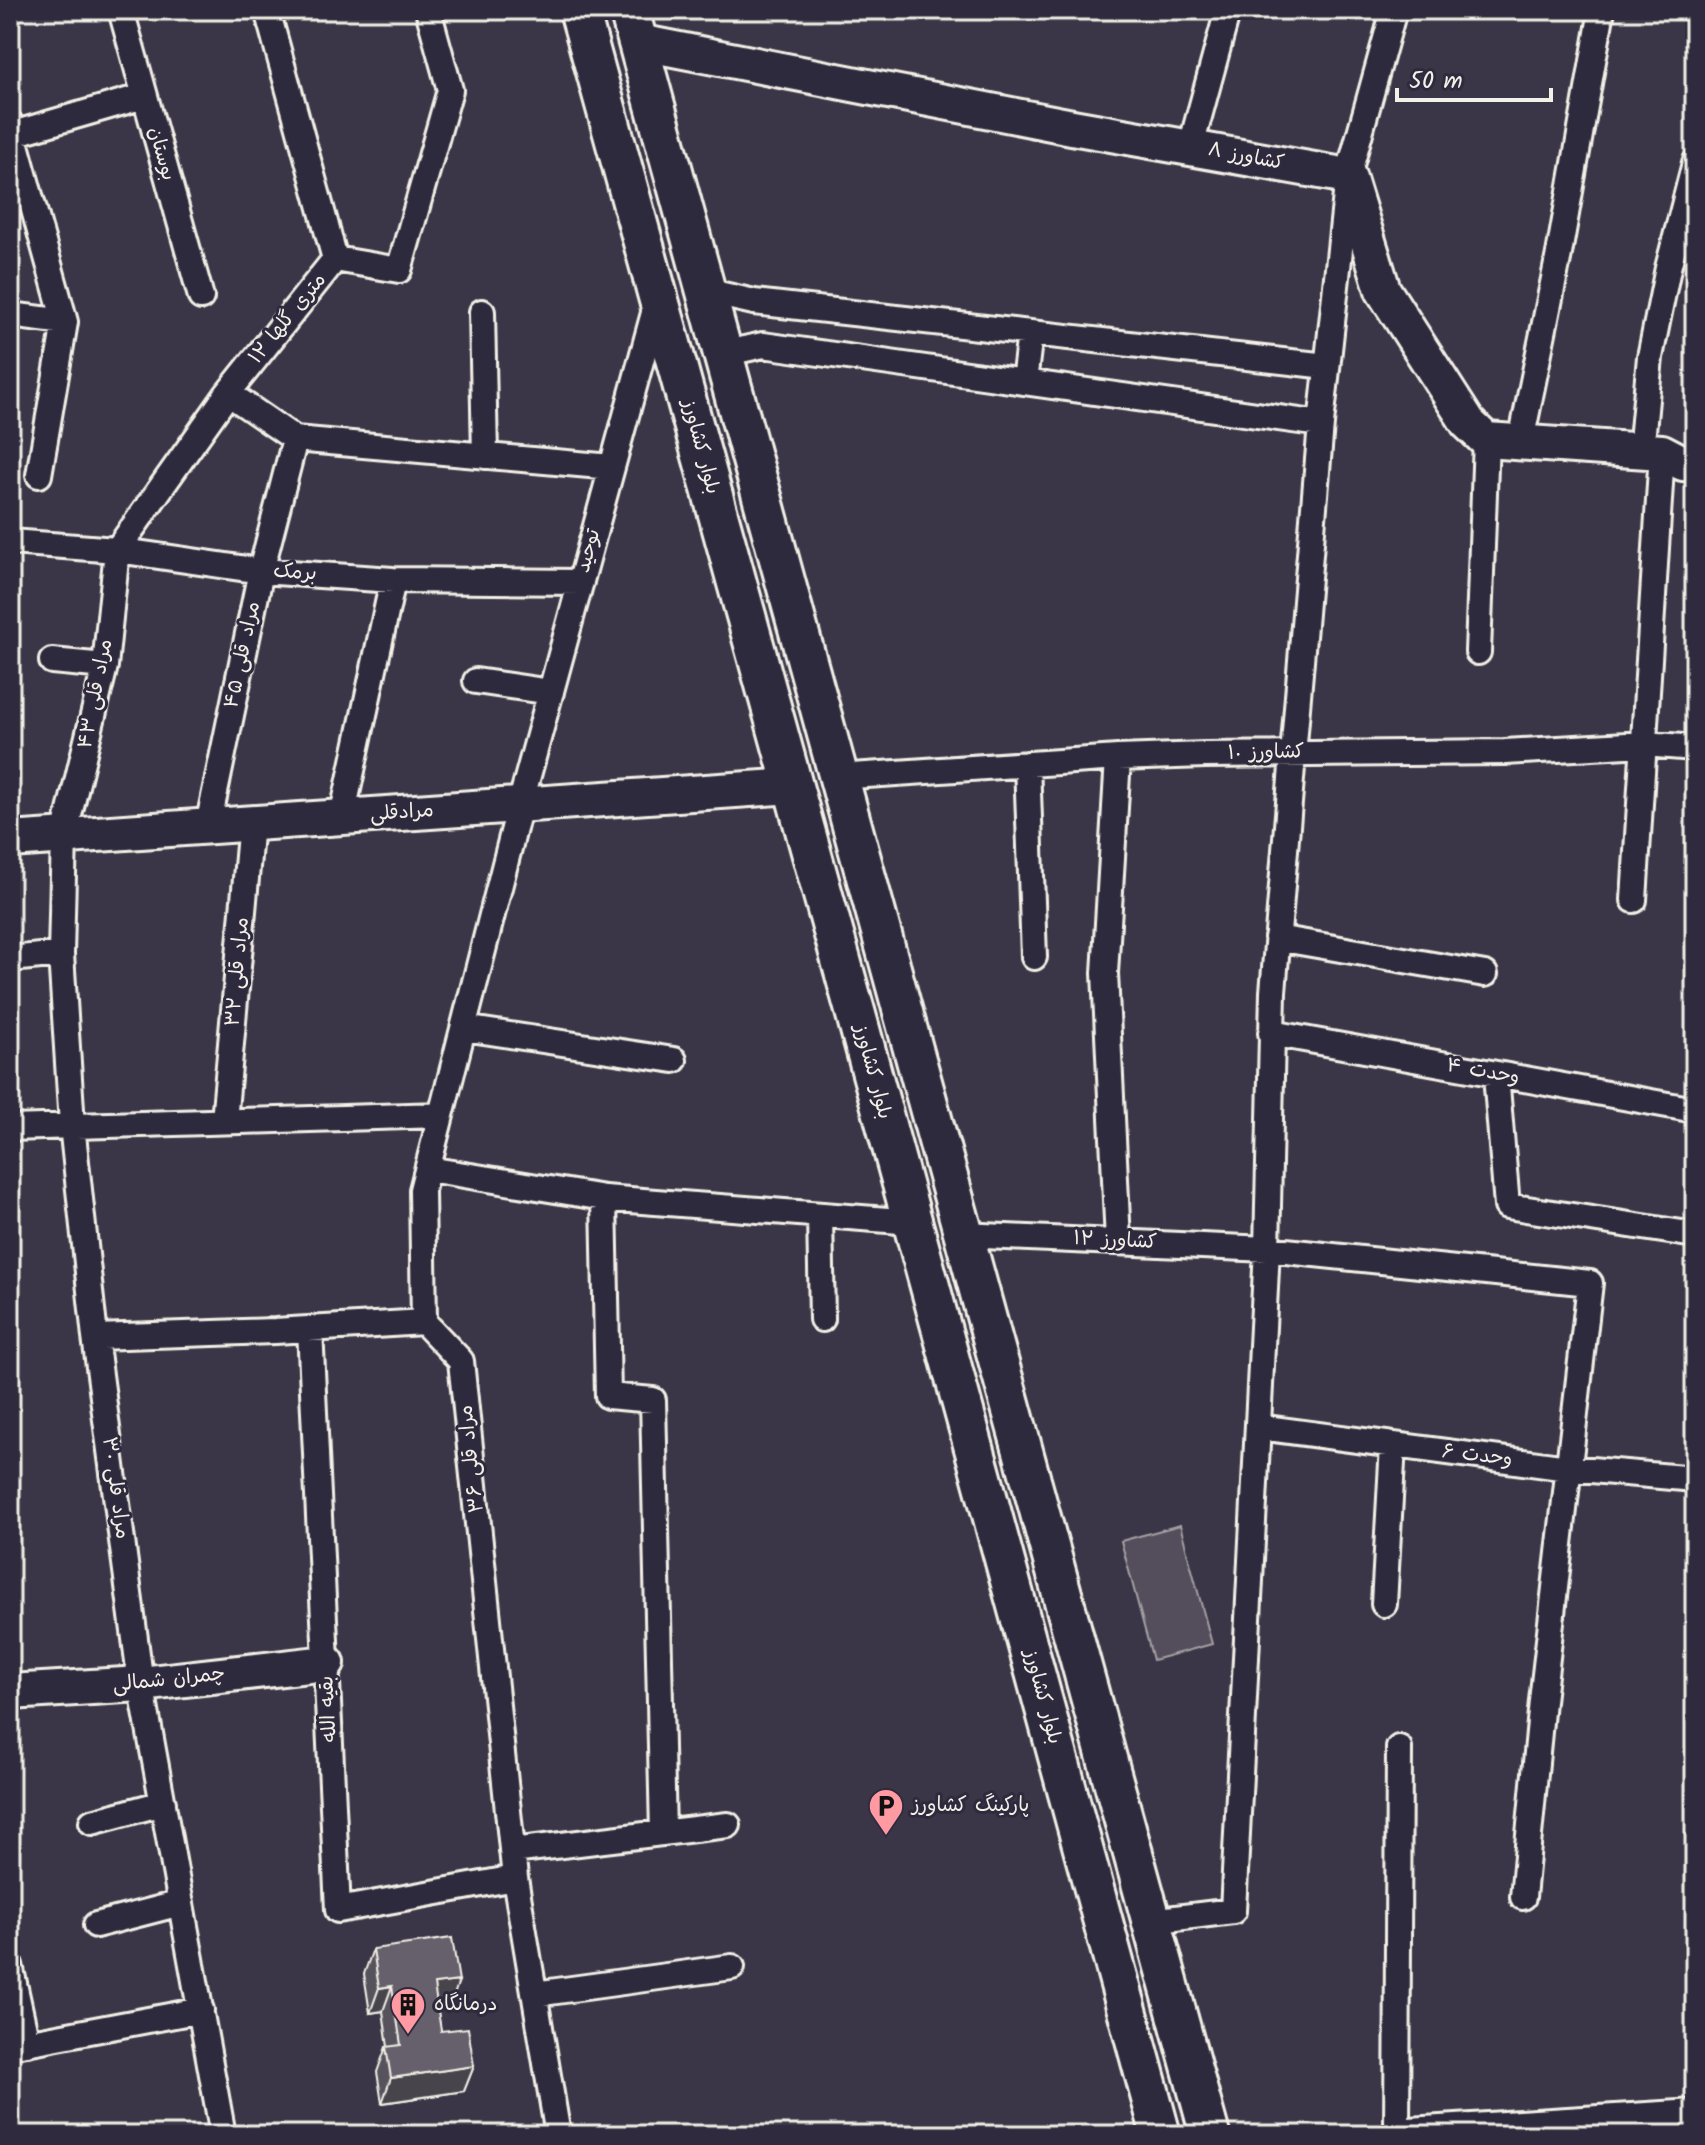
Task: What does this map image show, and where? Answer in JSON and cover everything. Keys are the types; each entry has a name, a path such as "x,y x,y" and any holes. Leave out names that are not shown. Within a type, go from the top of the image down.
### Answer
{"main road":[{"name":"بلوار کشاورز","path":"579,10 1161,2135"},
{"path":"634,26 1210,2135"},
{"path":"855,1011 898,999"}],"street":[{"name":"بوستان","path":"121,10 201,297"},
{"name":"۱۲ متری گلها","path":"117,550 228,393 335,259 267,10"},
{"path":"335,259 399,270 450,90 428,10"},
{"path":"1191,146 1228,10"},
{"path":"1151,1921 1233,1911 1259,1427 1267,1249 1271,1033 1277,938 1321,424 1348,176 1394,10"},
{"path":"1521,441 1559,254 1602,10"},
{"name":"کشاورز ۸","path":"634,26 1072,127 1348,176"},
{"path":"39,475 65,322 12,129 144,96"},
{"path":"1634,900 1644,744 1651,452 1650,357 1668,268 1690,203 1695,163"},
{"path":"1348,176 1383,290 1468,423 1486,440 1651,452 1695,464"},
{"path":"705,291 774,305 1327,366"},
{"name":"توحید","path":"520,805 658,297"},
{"path":"774,305 776,347"},
{"path":"482,312 485,456"},
{"path":"10,315 65,322"},
{"path":"1024,382 1030,333"},
{"path":"723,354 763,345 1321,424"},
{"path":"228,393 295,439 612,467"},
{"name":"مراد قلی ۴۵","path":"208,826 261,571 295,439"},
{"path":"1478,652 1486,440"},
{"path":"1651,452 1686,442 1695,443"},
{"name":"برمک","path":"10,542 117,550 261,571 393,580 581,582"},
{"name":"مراد قلی ۴۳","path":"64,836 105,666 117,550"},
{"path":"342,817 393,580"},
{"path":"52,661 105,666"},
{"path":"476,681 551,692"},
{"name":"کشاورز ۱۰","path":"837,777 1118,758 1293,752 1505,752 1644,744 1695,748"},
{"path":"1118,758 1105,973 1118,1241"},
{"path":"1027,764 1034,957"},
{"name":"مرادقلی","path":"10,840 793,786"},
{"path":"95,1337 424,1322 422,1190 520,805"},
{"name":"مراد قلی ۳۲","path":"224,1121 251,823"},
{"name":"مراد قلی ۳۰","path":"64,836 61,954 72,1125 95,1337 141,1684 223,2135"},
{"path":"1277,938 1485,974"},
{"path":"10,959 61,954"},
{"path":"464,1028 674,1060"},
{"name":"وحدت ۴","path":"1271,1033 1695,1110"},
{"path":"1496,1075 1507,1206 1695,1235"},
{"path":"10,1128 441,1115"},
{"path":"428,1169 604,1198 913,1222"},
{"path":"604,1198 608,1396 653,1400 663,1833"},
{"path":"820,1215 822,1319"},
{"name":"کشاورز ۱۲","path":"963,1235 1267,1249 1590,1283 1568,1468"},
{"name":"مراد قلی ۳۶","path":"424,1322 461,1361 515,1878 558,2135"},
{"name":"بقیه الله","path":"310,1329 338,1910 515,1878"},
{"name":"وحدت ۶","path":"1259,1427 1568,1468 1695,1479"},
{"path":"1384,1604 1393,1445"},
{"path":"1523,1897 1568,1468"},
{"name":"چمران شمالی","path":"10,1692 141,1684 327,1663"},
{"path":"1397,2135 1399,1748"},
{"path":"92,1822 163,1803"},
{"path":"512,1851 728,1825"},
{"path":"96,1925 181,1903"},
{"path":"10,1965 18,2044 201,2010"},
{"path":"535,1994 732,1967"},
{"path":"1409,2135 1695,2117"}],"shaded area":[{"path":"1180,1525 1212,1644 1153,1660 1121,1541"}],"building":[{"path":"452,1938 459,1981 434,1984 441,2031 468,2028 474,2066 391,2078 386,2047 401,2045 392,1986 379,1988 373,1949"}],"place":[{"name":"پارکینگ کشاورز","path":"886,1837"},
{"name":"درمانگاه","path":"408,2036"}]}
